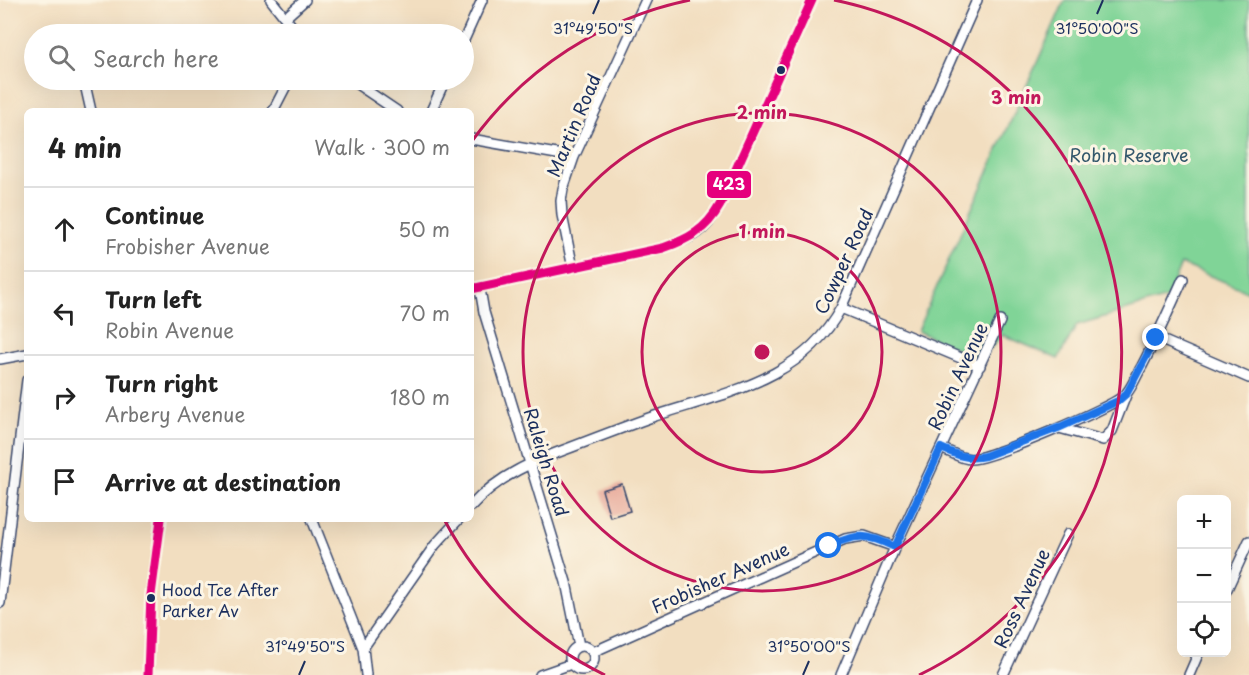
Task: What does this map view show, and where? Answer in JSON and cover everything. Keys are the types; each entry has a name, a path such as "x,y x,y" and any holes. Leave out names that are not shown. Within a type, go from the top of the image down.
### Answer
{"street":[{"path":"271,0 291,24"},
{"path":"286,17 305,0"},
{"path":"471,24 482,0"},
{"name":"Martin Road","path":"573,268 561,201 573,157 646,0"},
{"path":"475,289 663,248 689,239 706,227 720,205 812,0"},
{"name":"Cowper Road","path":"474,503 481,495 530,462 649,418 752,385 806,353 831,327 841,308 977,0"},
{"path":"86,90 90,108"},
{"path":"275,108 285,90"},
{"path":"366,90 393,108"},
{"path":"432,108 441,90"},
{"path":"474,140 573,157"},
{"path":"1058,428 1103,440 1112,431 1127,393 1183,279"},
{"name":"Raleigh Road","path":"475,289 566,582 579,646"},
{"path":"841,308 980,366"},
{"name":"Robin Avenue","path":"841,675 895,547 1000,321"},
{"path":"1156,338 1249,378"},
{"path":"0,359 24,355"},
{"path":"941,448 963,458 972,459 985,456 1107,407 1127,393"},
{"path":"0,603 24,405"},
{"path":"148,675 150,603 161,522"},
{"path":"313,522 363,648 366,675"},
{"path":"363,648 435,544 456,522"},
{"name":"Ross Avenue","path":"1004,675 1068,534"},
{"name":"Frobisher Avenue","path":"593,652 845,539 864,536 895,547"},
{"path":"1231,582 1249,541"},
{"path":"579,646 587,647 593,652 594,663 585,673 571,664 571,653 579,646"},
{"path":"1189,675 1197,657"},
{"path":"540,675 571,664"}],"green space":[{"name":"Robin Reserve","path":"1065,0 1249,0 1249,292 1181,264 1167,298 1077,325 1058,359 1003,335 980,359 917,331"}],"building":[{"path":"622,484 630,511 610,517 602,490"}],"transit line":[{"name":"423","path":"474,288 663,248 696,233 709,221 720,205 812,0"},
{"name":"423","path":"148,675 151,595 161,522"}],"place":[{"name":"Hood Tce After Parker Av","path":"151,598"}],"route":[{"path":"829,546 845,539 864,536 878,539 895,547 941,448 963,458 972,459 985,456 1107,407 1127,393 1156,338"}]}
